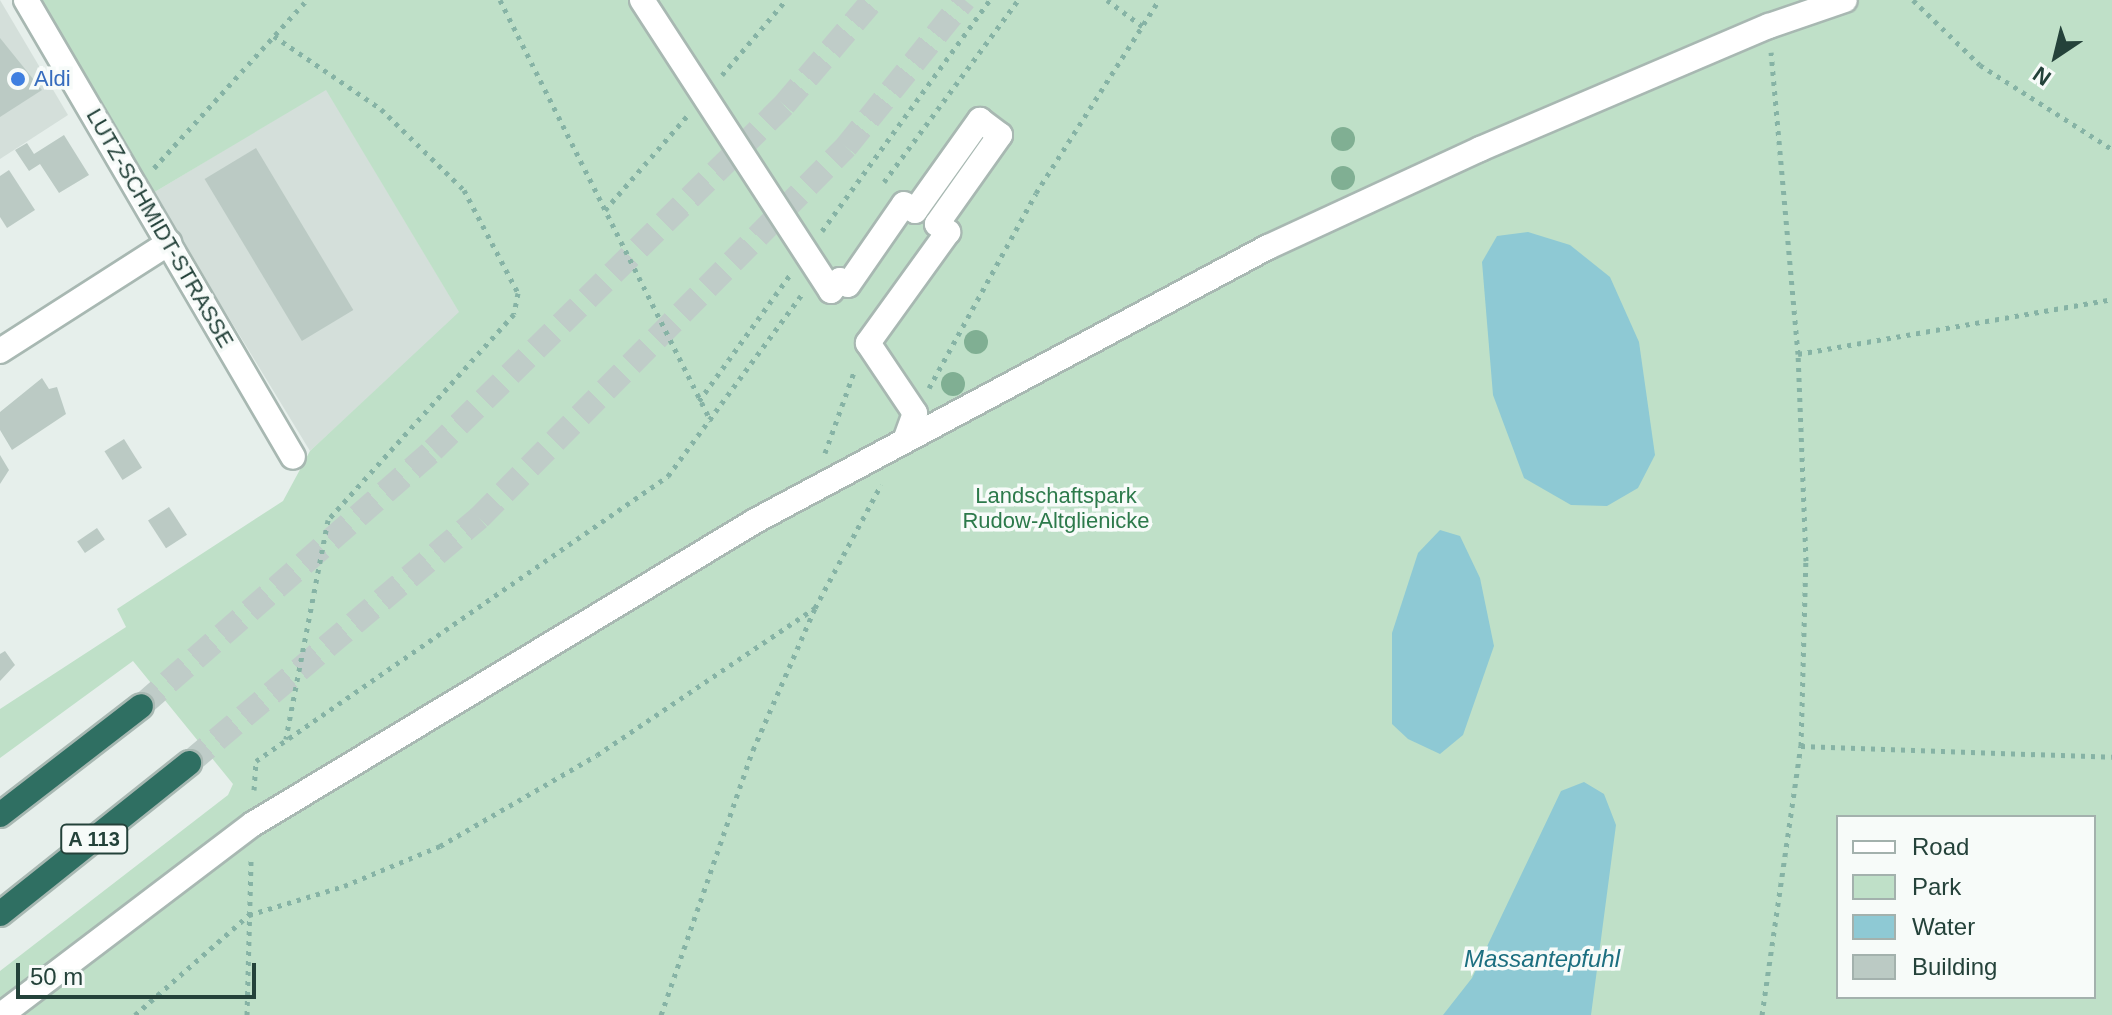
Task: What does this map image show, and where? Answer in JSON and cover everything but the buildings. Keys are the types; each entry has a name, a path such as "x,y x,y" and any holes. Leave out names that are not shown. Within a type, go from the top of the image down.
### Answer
{"highway":[{"path":"0,815 141,706"},
{"name":"A 113","path":"0,914 189,763"}],"street":[{"name":"LUTZ-SCHMIDT-STRASSE","path":"26,0 293,457"},
{"path":"642,0 831,291 840,280 848,285 904,204 915,211 980,120 1000,135 937,224 948,232 868,343 915,413 905,440"},
{"path":"1,1015 253,824 412,724 811,491 1268,247 1480,149 1769,26 1845,0"},
{"path":"0,351 169,243"}],"path":[{"path":"136,188 307,0"},
{"path":"500,0 711,422"},
{"path":"254,795 256,761 668,476 711,422 811,263 990,0"},
{"path":"881,186 1018,0"},
{"path":"1107,0 1142,26"},
{"path":"915,413 1036,193 1159,0"},
{"path":"1913,0 1980,65 2112,149"},
{"path":"1762,1015 1801,746 1806,561 1798,354 1769,26"},
{"path":"274,36 381,109 464,190 518,293 514,314 328,520 286,740"},
{"path":"699,401 811,263"},
{"path":"1798,354 2112,299"},
{"path":"811,491 868,343"},
{"path":"661,1015 753,750 815,608 883,482"},
{"path":"135,1015 249,915 344,886 440,846 597,755 815,608"},
{"path":"1801,746 2112,757"},
{"path":"247,1015 253,824"}],"shaded area":[{"path":"0,0 68,115 0,159"},
{"path":"326,89 460,313 310,451 153,193"}],"green space":[{"name":"Landschaftspark Rudow-Altglienicke","path":"39,0 2112,0 2112,1015 0,1015 0,971 228,795 233,784 133,661 0,758 0,709 126,627 117,609 283,501 310,451 459,312 326,90 153,193"}],"water":[{"path":"1528,232 1570,245 1610,277 1639,342 1655,455 1638,488 1607,506 1571,505 1524,478 1493,395 1482,262 1497,236"},
{"path":"1440,530 1460,536 1480,578 1494,646 1463,735 1440,754 1408,739 1392,724 1392,633 1418,553"},
{"name":"Massantepfuhl","path":"1584,782 1604,794 1616,825 1591,1015 1443,1015 1472,978 1561,791"}],"tunnel":[{"path":"141,706 433,450 784,105 873,0"},
{"path":"189,763 479,518 846,147 964,0"}],"place":[{"name":"Aldi","path":"18,79"}]}
